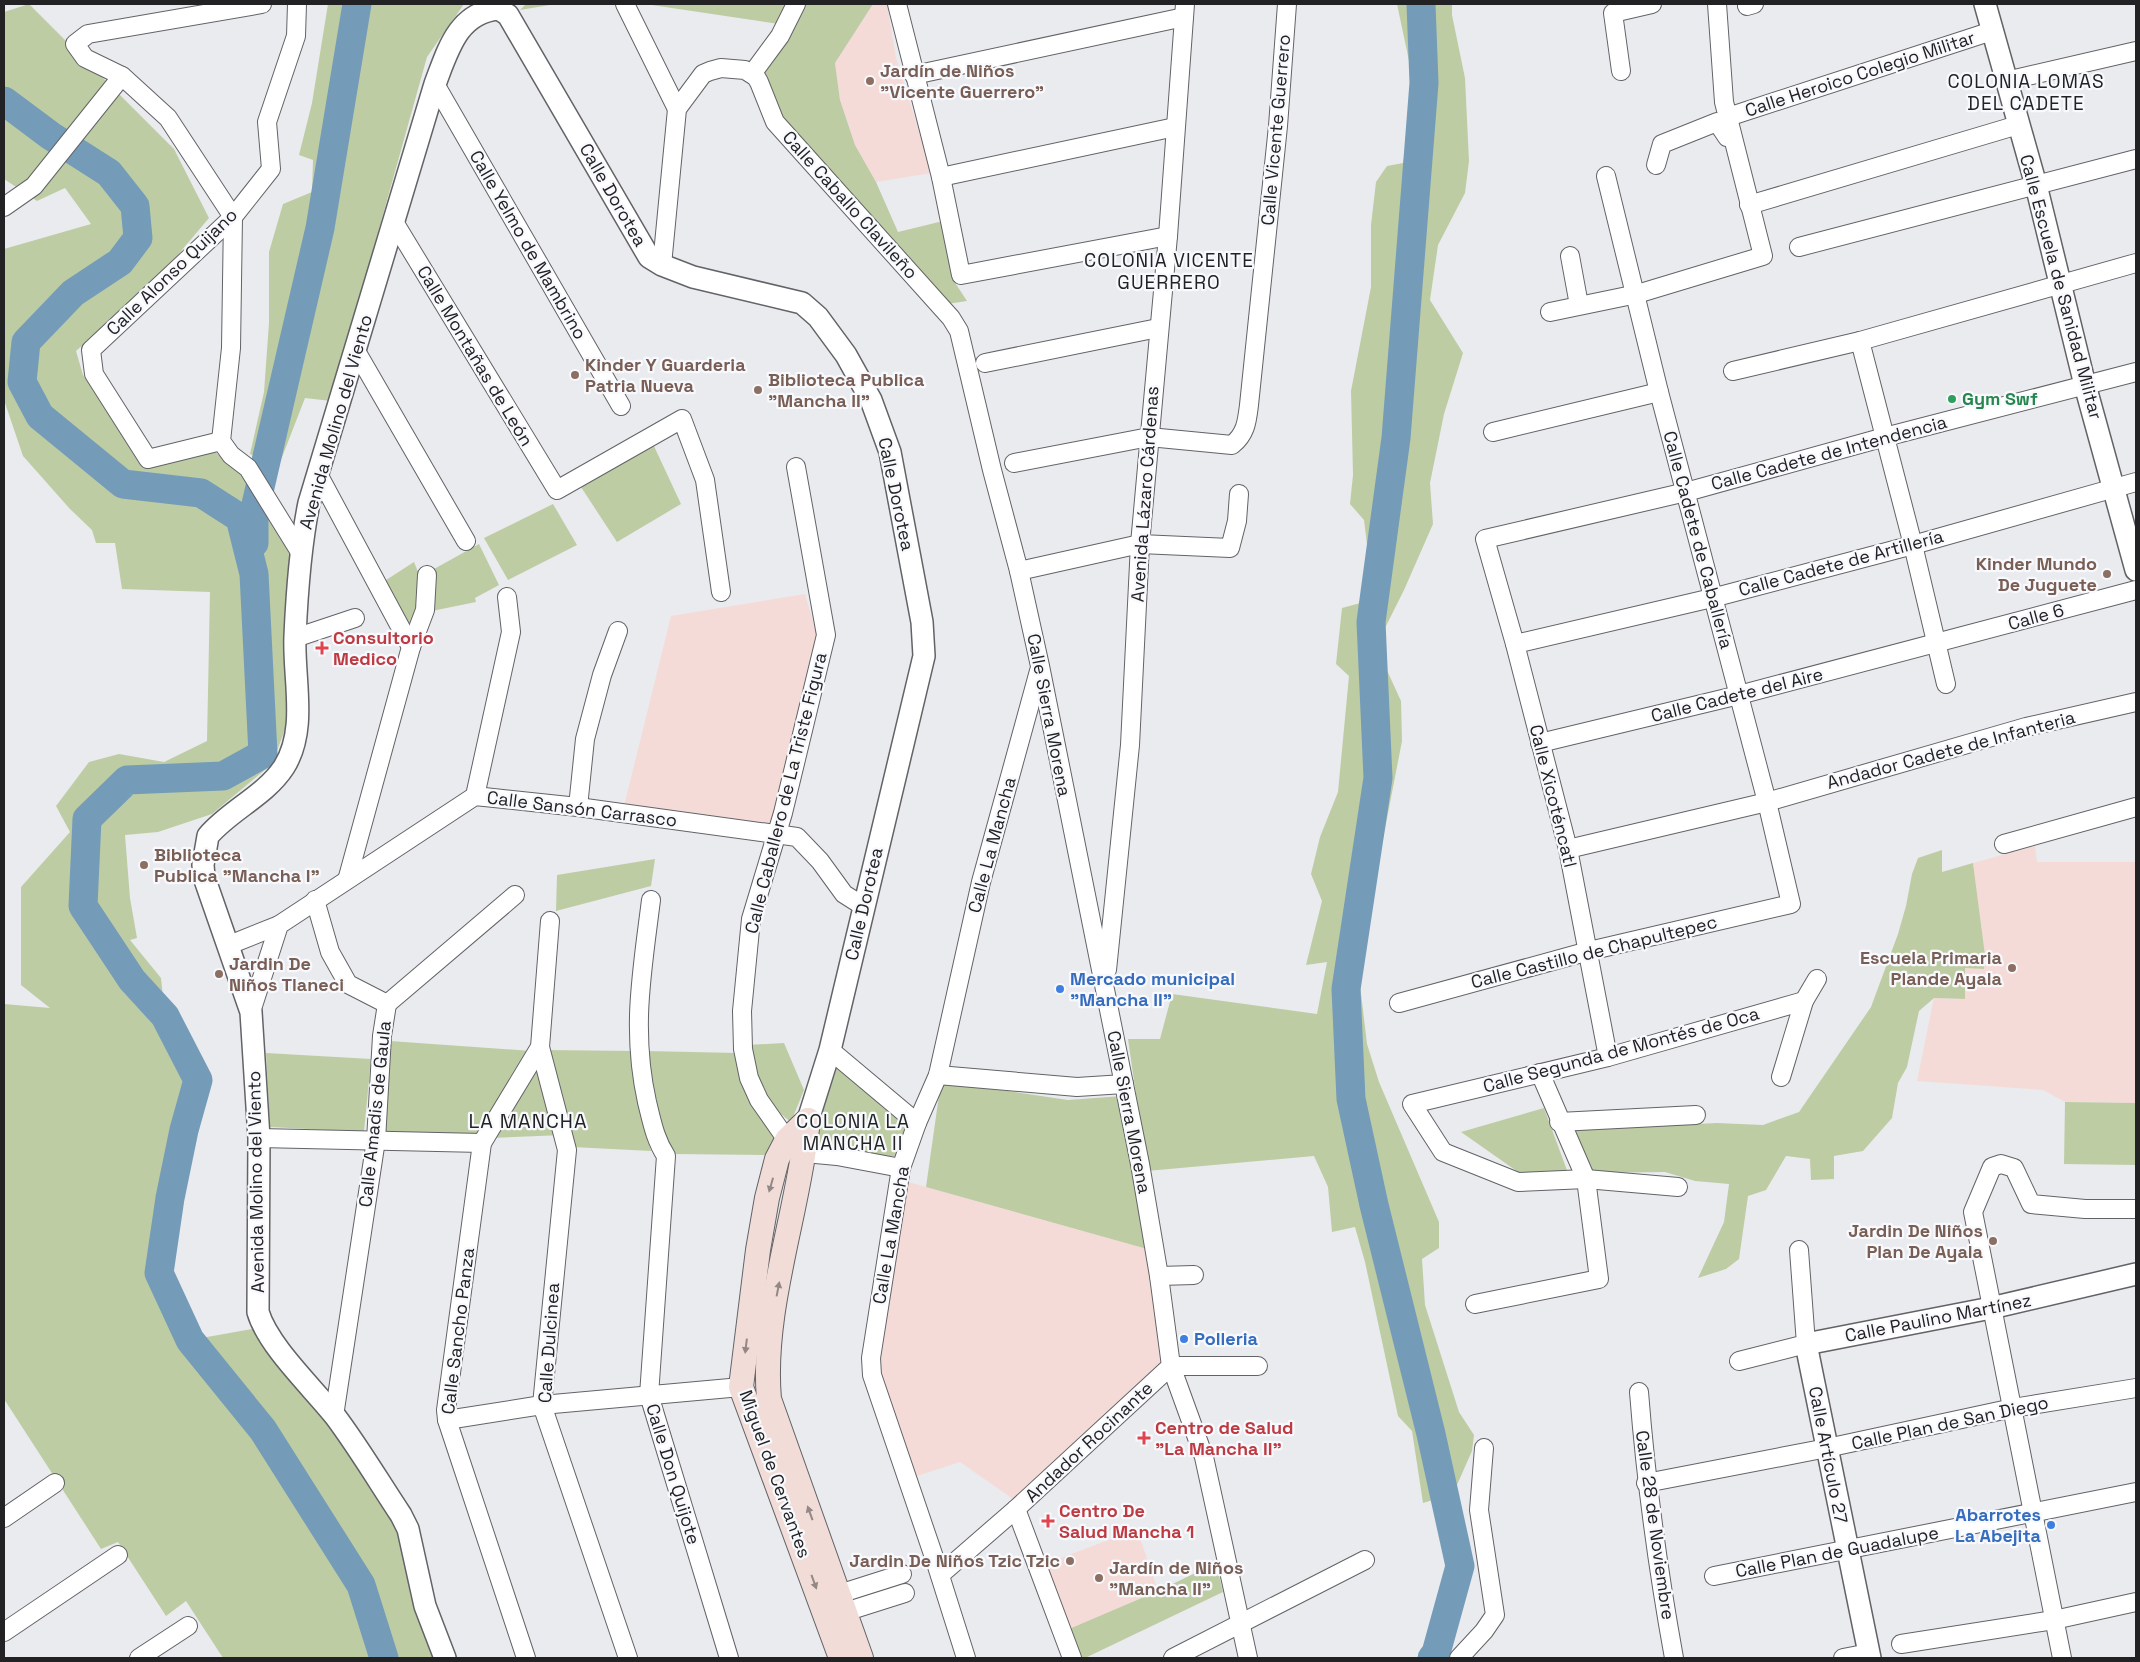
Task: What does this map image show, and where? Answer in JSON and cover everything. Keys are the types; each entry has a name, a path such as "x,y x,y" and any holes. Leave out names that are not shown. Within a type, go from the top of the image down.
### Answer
{"main road":[{"name":"Calle Dorotea","path":"808,1120 796,1146 766,1370 769,1399 861,1658"},
{"name":"Miguel de Cervantes","path":"796,1146 777,1159 767,1198 758,1250 741,1387 841,1658"}],"street":[{"path":"262,4 88,34 76,44 85,58 122,76 168,118 233,217 231,348 221,441 231,455 248,468 268,504 300,552"},
{"name":"Calle Alonso Quijano","path":"221,441 148,460 94,374 91,350 233,217 271,169 267,122 296,36 297,4"},
{"path":"626,4 677,109"},
{"path":"662,265 677,109 703,74 721,68 745,70 752,74 780,36 796,4"},
{"path":"897,4 941,177 961,275 1168,236"},
{"name":"Calle Vicente Guerrero","path":"1149,438 1232,445 1240,439 1246,426 1277,135 1287,4"},
{"path":"1621,71 1613,14 1652,4"},
{"path":"1550,312 1579,304 1636,294 1763,256 1722,90 1717,4"},
{"name":"Calle Escuela de Sanidad Militar","path":"1985,4 2036,185 2085,385 2115,488 2136,570"},
{"name":"Avenida Molino del Viento","path":"445,1658 425,1606 408,1529 401,1515 334,1416 261,1323 258,1312 259,1138 251,1012 204,877 204,853 208,836 212,831 275,780 296,742 295,638 300,552 309,503 435,84 450,47 462,28 480,12 499,9 513,10"},
{"name":"Calle Dorotea","path":"513,10 649,257 662,265 693,277 802,303 818,317 846,355 871,400 890,452 922,622 924,656 862,906 830,1050 808,1120"},
{"path":"914,75 1185,11"},
{"name":"Avenida Lázaro Cárdenas","path":"1105,983 1130,745 1140,544 1158,328 1168,236 1185,11"},
{"name":"Calle Heroico Colegio Militar","path":"1728,117 1992,31"},
{"path":"2006,81 2136,51"},
{"name":"Calle Caballo Clavileño","path":"752,74 759,82 776,122 951,318 959,331"},
{"path":"4,207 34,186 122,76"},
{"name":"Calle Yelmo de Mambrino","path":"435,84 620,406"},
{"name":"Calle Heroico Colegio Militar","path":"1656,165 1662,144 1717,122 1727,137 1733,136"},
{"path":"1749,205 2018,126"},
{"path":"941,177 1176,127"},
{"path":"1799,247 2136,159"},
{"name":"Calle Cadete de Caballería","path":"1606,176 1659,392 1767,802 1791,904"},
{"name":"Calle Montañas de León","path":"394,222 557,490 682,419 705,480 721,592"},
{"path":"1570,256 1579,304"},
{"path":"1733,371 1860,342 2136,263"},
{"path":"985,363 1158,328"},
{"name":"Calle Sierra Morena","path":"959,331 992,470 1019,571 1105,983 1140,1164 1159,1276 1171,1366 1204,1457 1248,1658"},
{"path":"1860,342 1913,545 1935,645 1946,684"},
{"path":"356,350 466,542"},
{"name":"Calle Cadete de Intendencia","path":"1485,539 1686,492 2136,372"},
{"path":"1493,432 1659,392"},
{"path":"1014,463 1149,438"},
{"name":"Calle Caballero de La Triste Figura","path":"796,466 826,635 776,834 751,919 742,1011 743,1048 749,1078 758,1100 796,1146"},
{"path":"318,474 411,647"},
{"name":"Calle Cadete de Artillería","path":"1515,644 1712,598 1913,545 2136,482"},
{"path":"1019,571 1140,544 1230,548 1237,521 1239,494"},
{"name":"Calle Xicoténcatl","path":"1485,539 1515,644 1568,850 1608,1057"},
{"path":"348,877 411,647 425,610 428,574"},
{"name":"Calle 6","path":"1935,645 2136,590"},
{"path":"475,796 511,632 507,597"},
{"path":"295,638 355,618"},
{"path":"578,807 585,739 602,675 618,631"},
{"name":"Calle Cadete del Aire","path":"1540,743 1935,645"},
{"name":"Calle La Mancha","path":"966,1658 870,1368 901,1168 917,1123 938,1075 981,882 1040,666"},
{"name":"Andador Cadete de Infanteria","path":"1568,850 1767,802 2026,727 2136,702"},
{"name":"Calle Sansón Carrasco","path":"229,945 279,925 348,877 475,796 578,807 797,836 820,861 844,894 862,906"},
{"path":"2004,844 2136,807"},
{"path":"1085,894 1113,896"},
{"path":"387,1004 515,895"},
{"name":"Calle Amadis de Gaula","path":"315,900 330,952 348,984 387,1004 382,1036 376,1140 334,1416"},
{"name":"Calle Don Quijote","path":"651,900 638,1014 643,1083 656,1140 666,1156 649,1395 729,1658"},
{"name":"Calle Castillo de Chapultepec","path":"1399,1003 1589,951 1791,904"},
{"path":"259,1138 482,1143 540,1047 550,921"},
{"path":"251,1012 279,925"},
{"path":"1781,1077 1804,1001 1817,979"},
{"name":"Calle Segunda de Montés de Oca","path":"1586,1179 1518,1182 1443,1152 1412,1104 1608,1057 1804,1001"},
{"name":"Calle Dulcinea","path":"540,1047 567,1150 542,1405 628,1658"},
{"path":"830,1050 917,1123"},
{"path":"1475,1304 1599,1279 1586,1179 1559,1122 1540,1073"},
{"path":"938,1075 1077,1087 1124,1084"},
{"path":"1559,1122 1696,1114"},
{"name":"Calle Sancho Panza","path":"482,1143 447,1420 526,1658"},
{"path":"796,1146 901,1168"},
{"path":"2062,1658 2014,1408 1991,1308 1973,1212 1992,1168 2001,1164 2014,1168 2031,1204 2085,1209 2136,1208"},
{"path":"1586,1179 1678,1187"},
{"name":"Calle Artículo 27","path":"1799,1250 1806,1344 1860,1612 1873,1656"},
{"name":"Calle Paulino Martínez","path":"1739,1361 1806,1344 1991,1308 2136,1274"},
{"path":"1159,1276 1194,1275"},
{"path":"1171,1366 1258,1366"},
{"name":"Andador Rocinante","path":"940,1576 1016,1509 1171,1366"},
{"path":"447,1420 542,1405 741,1387"},
{"name":"Calle Plan de San Diego","path":"1646,1483 1827,1448 2014,1408 2136,1388"},
{"name":"Calle 28 de Noviembre","path":"1639,1392 1646,1483 1674,1658"},
{"path":"1459,1658 1484,1631 1495,1615 1480,1510 1484,1448"},
{"path":"4,1518 55,1483"},
{"name":"Calle Plan de Guadalupe","path":"1714,1576 2136,1492"},
{"path":"1016,1509 1072,1658"},
{"path":"4,1632 118,1554"},
{"path":"1173,1658 1365,1560"},
{"path":"842,1603 902,1574"},
{"path":"842,1603 905,1593"},
{"path":"1902,1644 2054,1620 2136,1602"},
{"path":"140,1658 188,1626"},
{"path":"1843,1658 1873,1656"}],"shaded area":[{"name":"Jardín de Niños \"Vicente Guerrero\"","path":"873,4 887,4 896,58 932,173 876,182 855,145 840,100 835,63"},
{"path":"805,594 817,635 772,829 624,806 671,616"},
{"path":"2035,846 2037,862 2136,862 2136,1103 2065,1102 2043,1090 1917,1081 1934,998 1960,999 1965,967 1984,969 1985,955 1973,863"},
{"path":"905,1181 1147,1249 1163,1363 1016,1501 960,1462 914,1477 877,1364"},
{"name":"Jardín de Niños \"Mancha II\"","path":"1137,1529 1158,1591 1062,1632 1040,1566"}],"green space":[{"path":"29,4 174,149 209,218 160,276 76,351 83,375 149,465 213,450 241,474 290,552 286,727 272,764 212,814 158,832 125,835 130,898 137,938 130,940 161,978 165,1016 198,1080 170,1198 159,1273 190,1340 252,1329 349,1451 400,1530 441,1658 223,1658 186,1601 166,1616 118,1542 101,1549 4,1399 4,1004 50,1008 21,985 21,887 70,832 56,806 89,762 119,754 164,762 207,741 210,592 122,589 115,543 96,543 92,530 70,509 23,456 4,400 4,249 91,224 65,188 37,201 4,179 4,12"},
{"path":"328,4 464,4 427,57 331,401 305,398 279,465 250,454 264,392 269,323 269,252 283,204 312,192 313,160 299,155 312,103"},
{"path":"526,4 556,4 520,10"},
{"path":"645,4 790,4 779,24"},
{"path":"803,4 873,4 835,63 840,100 855,145 876,182 898,232 943,221 954,281 967,301 947,304 777,115 759,72"},
{"path":"1397,4 1452,4 1452,15 1465,78 1469,161 1465,193 1438,245 1430,300 1463,353 1444,414 1430,483 1433,524 1382,634 1385,666 1401,701 1402,741 1358,968 1367,1044 1379,1082 1439,1222 1439,1248 1422,1259 1425,1305 1459,1412 1474,1435 1472,1451 1453,1494 1423,1503 1412,1431 1398,1416 1365,1262 1355,1227 1332,1232 1328,1187 1314,1156 1147,1171 1128,1039 1160,1039 1172,994 1317,1014 1327,962 1306,965 1322,901 1311,874 1320,837 1338,792 1349,676 1336,664 1342,608 1364,602 1371,577 1364,520 1350,504 1353,475 1351,391 1371,287 1371,225 1376,182 1387,166 1403,163 1416,94"},
{"path":"653,444 681,504 617,542 579,484"},
{"path":"553,504 577,545 508,580 484,538"},
{"path":"479,544 499,585 475,598 476,602 432,611 434,569"},
{"path":"414,562 421,590 417,616 409,634 383,582"},
{"path":"1942,850 1942,872 1973,863 1985,955 1984,969 1965,968 1965,999 1934,998 1919,1011 1907,1067 1898,1083 1892,1118 1863,1151 1834,1156 1834,1179 1811,1180 1810,1159 1786,1156 1766,1190 1748,1196 1739,1259 1726,1269 1698,1278 1724,1222 1729,1184 1695,1181 1665,1172 1588,1173 1568,1130 1717,1123 1763,1125 1799,1112 1871,1007 1898,934 1912,874 1918,858"},
{"path":"655,859 651,886 556,911 557,875"},
{"path":"390,1041 532,1051 478,1137 382,1136"},
{"path":"784,1043 804,1090 791,1122 781,1114 767,1097 757,1079 747,1045"},
{"path":"546,1050 635,1051 639,1101 651,1151 572,1147"},
{"path":"645,1051 738,1053 780,1142 768,1155 672,1154 660,1138"},
{"path":"266,1053 371,1059 364,1132 270,1127"},
{"path":"539,1058 563,1135 489,1138"},
{"path":"838,1065 911,1123 897,1156 869,1157 816,1145 815,1127"},
{"path":"941,1081 1068,1100 1122,1096 1147,1249 926,1187"},
{"path":"2065,1102 2136,1103 2136,1165 2064,1164"},
{"path":"1544,1108 1568,1173 1518,1172 1461,1132"},
{"path":"1216,1563 1223,1592 1085,1658 1072,1658 1062,1632 1158,1591"}],"waterway":[{"path":"254,543 254,513 320,228 357,4"},
{"path":"1421,4 1424,83 1396,438 1371,622 1378,778 1346,989 1351,1099 1374,1205 1431,1434 1460,1566 1436,1653 1432,1658"},
{"path":"4,101 51,136 109,173 135,206 138,238 120,262 73,293 26,342 22,382 40,416 123,484 201,493 240,518 254,574 263,754 223,776 127,780 87,819 83,906 132,980 165,1016 198,1080 184,1130 170,1198 159,1273 190,1340 263,1430 361,1585 384,1658"}],"place":[{"name":"Jardín de Niños \"Vicente Guerrero\"","path":"870,81"},
{"name":"Kinder Y Guarderia Patria Nueva","path":"575,375"},
{"name":"Biblioteca Publica \"Mancha II\"","path":"758,390"},
{"name":"Gym Swf","path":"1952,399"},
{"name":"Kinder Mundo De Juguete","path":"2107,574"},
{"name":"Consultorio Medico","path":"322,648"},
{"name":"Biblioteca Publica \"Mancha I\"","path":"144,865"},
{"name":"Escuela Primaria Plande Ayala","path":"2012,968"},
{"name":"Jardin De Niños Tlaneci","path":"219,974"},
{"name":"Mercado municipal \"Mancha II\"","path":"1060,989"},
{"name":"Jardin De Niños Plan De Ayala","path":"1993,1241"},
{"name":"Polleria","path":"1184,1339"},
{"name":"Centro de Salud \"La Mancha II\"","path":"1144,1438"},
{"name":"Centro De Salud Mancha 1","path":"1048,1521"},
{"name":"Abarrotes La Abejita","path":"2051,1525"},
{"name":"Jardin De Niños Tzic Tzic","path":"1070,1561"},
{"name":"Jardín de Niños \"Mancha II\"","path":"1099,1578"}],"district":[{"name":"COLONIA LOMAS DEL CADETE","path":"2026,92"},
{"name":"COLONIA VICENTE GUERRERO","path":"1169,271"},
{"name":"LA MANCHA","path":"528,1121"},
{"name":"COLONIA LA MANCHA II","path":"853,1132"}]}
